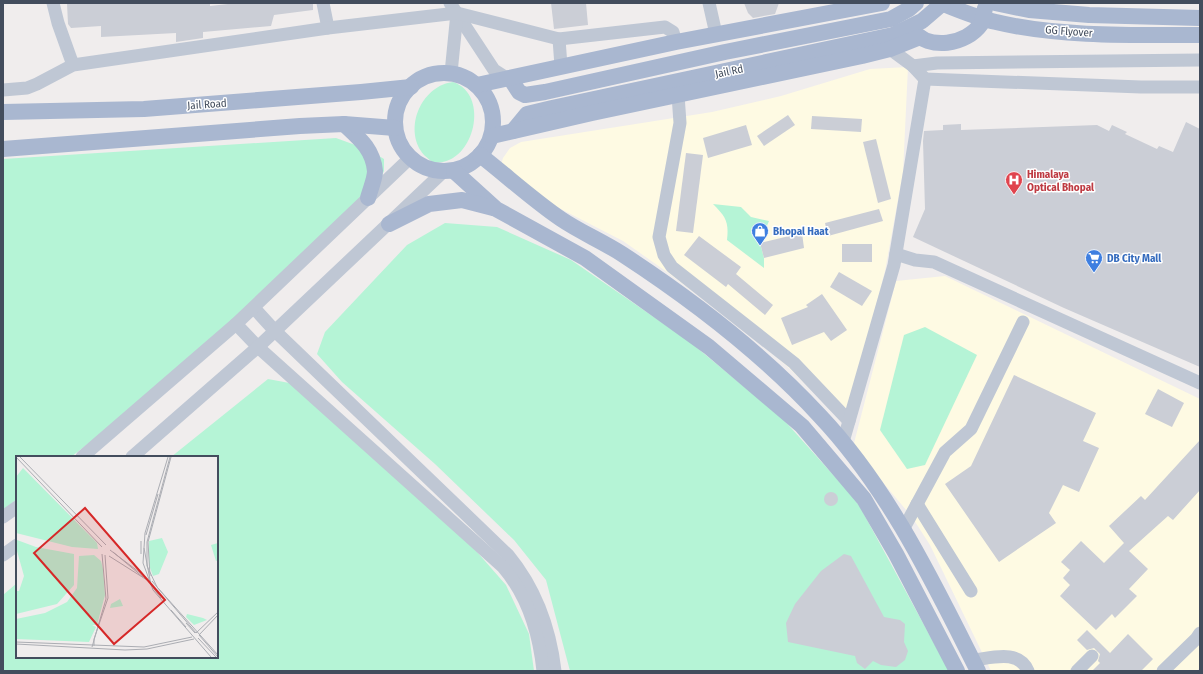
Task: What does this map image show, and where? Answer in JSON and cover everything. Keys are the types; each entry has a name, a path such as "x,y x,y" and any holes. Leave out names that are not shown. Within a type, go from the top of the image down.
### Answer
{"main road":[{"path":"477,84 716,34 882,3"},
{"path":"900,3 906,22 915,33 920,37 938,44 954,42 966,36 981,24 986,3"},
{"name":"Jail Rd","path":"509,78 519,92 525,95 890,19 909,9 916,3"},
{"name":"Jail Rd","path":"513,131 527,114 893,35 922,21 942,3"},
{"name":"GG Flyover","path":"942,3 996,22 1052,30 1147,35 1200,35"},
{"name":"GG Flyover","path":"995,3 1029,10 1082,14 1200,18"},
{"path":"492,136 890,49 920,37"},
{"path":"441,73 451,73 465,77 477,84 486,95 492,108 494,120 492,136 486,149 465,167 448,171 421,166 410,158 401,146 395,128 396,110 405,93 415,82 441,73"},
{"name":"Jail Road","path":"3,112 144,109 361,92 411,86"},
{"path":"3,149 300,126 344,124 395,128"},
{"path":"344,124 367,146 373,163 375,172 368,198"},
{"path":"480,155 561,219 643,268 720,325 785,380 820,416 868,474 904,530 976,666"},
{"path":"448,171 496,209 585,258 709,346 802,426 864,499 896,554 957,671"},
{"path":"389,224 429,204 462,200 496,209"}],"street":[{"path":"53,3 58,23 73,65"},
{"path":"323,3 328,28"},
{"path":"709,3 716,34"},
{"path":"3,90 27,88 73,65 454,8 559,39 665,28 673,32 676,42"},
{"path":"451,73 454,8"},
{"path":"454,8 482,54 494,70 509,78"},
{"path":"559,39 561,66"},
{"path":"890,49 913,66 925,79 1141,87 1200,87"},
{"path":"913,66 938,63 1200,60"},
{"path":"843,442 896,254 925,79"},
{"path":"678,95 680,123 659,237 664,255 672,267 690,282 794,363 849,421"},
{"path":"83,456 254,308 410,158"},
{"path":"133,456 258,347 389,224 448,171"},
{"path":"896,254 916,260 934,262 1200,383"},
{"path":"254,308 275,331 508,555 521,570 534,592 539,606 550,639 555,671"},
{"path":"904,530 945,452 950,446 966,436 971,429 1023,322"},
{"path":"236,324 258,347 503,567 515,580 532,617 541,654 543,671"},
{"path":"917,504 971,591"},
{"path":"3,517 16,508"},
{"path":"3,555 16,546"},
{"path":"1163,671 1196,639 1200,633"},
{"path":"976,666 1014,656 1021,660 1028,671"},
{"path":"1077,671 1092,656"}],"shaded area":[{"name":"Bhopal Haat","path":"908,67 903,172 885,271 845,423 788,367 743,329 667,272 623,241 518,187 499,172 503,158 510,148 521,142 712,112 781,96 870,69"},
{"path":"945,276 1200,399 1200,667 1197,671 991,671 930,545 912,517 853,447 896,281"}],"green space":[{"path":"453,82 465,89 472,101 474,115 472,130 467,143 458,154 446,161 432,162 424,155 416,140 416,118 426,98 433,90"},
{"path":"336,138 369,150 384,159 384,171 377,185 208,350 72,456 16,456 16,500 3,510 3,159"},
{"path":"713,204 741,207 751,217 769,221 760,243 764,258 764,268 727,240 726,220"},
{"path":"445,223 497,227 571,260 690,342 783,419 853,497 860,507 949,671 570,671 546,580 514,540 435,464 342,382 317,354 325,332 407,245"},
{"path":"925,327 977,355 925,465 907,469 880,430 904,335"},
{"path":"268,379 300,385 463,536 506,585 529,634 534,671 3,671 3,595 16,584 16,658 218,658 218,456 172,456"}],"building":[{"path":"67,3 210,3 210,6 237,3 313,3 313,10 274,15 271,26 203,32 203,38 176,42 176,33 101,37 101,26 71,28 68,24"},
{"path":"551,3 586,3 588,25 554,29"},
{"path":"744,3 779,3 775,14 753,18 748,13"},
{"path":"788,115 795,125 764,146 757,136"},
{"path":"812,116 862,119 861,132 811,129"},
{"name":"DB City Mall","path":"1186,122 1200,129 1200,367 1064,308 913,237 925,209 924,131 943,130 943,125 961,124 961,130 1097,125 1109,131 1112,125 1127,132 1125,134 1157,149 1159,146 1173,152"},
{"path":"746,125 752,145 708,158 703,138"},
{"path":"876,139 891,199 878,203 863,142"},
{"path":"686,153 703,155 693,233 676,231"},
{"path":"879,209 883,221 828,236 825,223"},
{"path":"802,233 804,248 764,258 760,243"},
{"path":"699,236 741,267 736,274 773,305 765,315 728,284 726,287 684,255"},
{"path":"842,244 872,244 872,262 842,262"},
{"path":"839,272 872,291 862,306 830,287"},
{"path":"822,294 847,330 831,341 824,332 792,345 781,318 808,307 806,305"},
{"path":"1014,375 1096,413 1083,441 1099,448 1079,492 1063,485 1049,513 1056,523 999,562 945,484 971,466"},
{"path":"1158,389 1184,403 1172,427 1145,414"},
{"path":"1200,440 1200,490 1173,520 1168,516 1129,551 1148,569 1129,589 1137,596 1115,618 1112,614 1096,630 1060,596 1070,585 1063,578 1070,570 1061,562 1081,541 1104,563 1124,543 1109,526 1141,496 1145,500"},
{"path":"831,492 836,494 838,499 836,504 831,506 826,504 824,499 826,494"},
{"path":"844,554 851,556 884,617 900,620 905,624 904,642 908,651 905,660 896,667 881,665 873,661 865,669 857,663 855,656 788,642 786,623 795,604 821,571"},
{"path":"1087,630 1110,653 1128,634 1153,659 1141,671 1092,671 1100,663 1098,661 1100,654 1094,648 1087,650 1077,640"}],"place":[{"name":"Himalaya Optical Bhopal","path":"1014,195"},
{"name":"Bhopal Haat","path":"760,246"},
{"name":"DB City Mall","path":"1094,273"}]}
